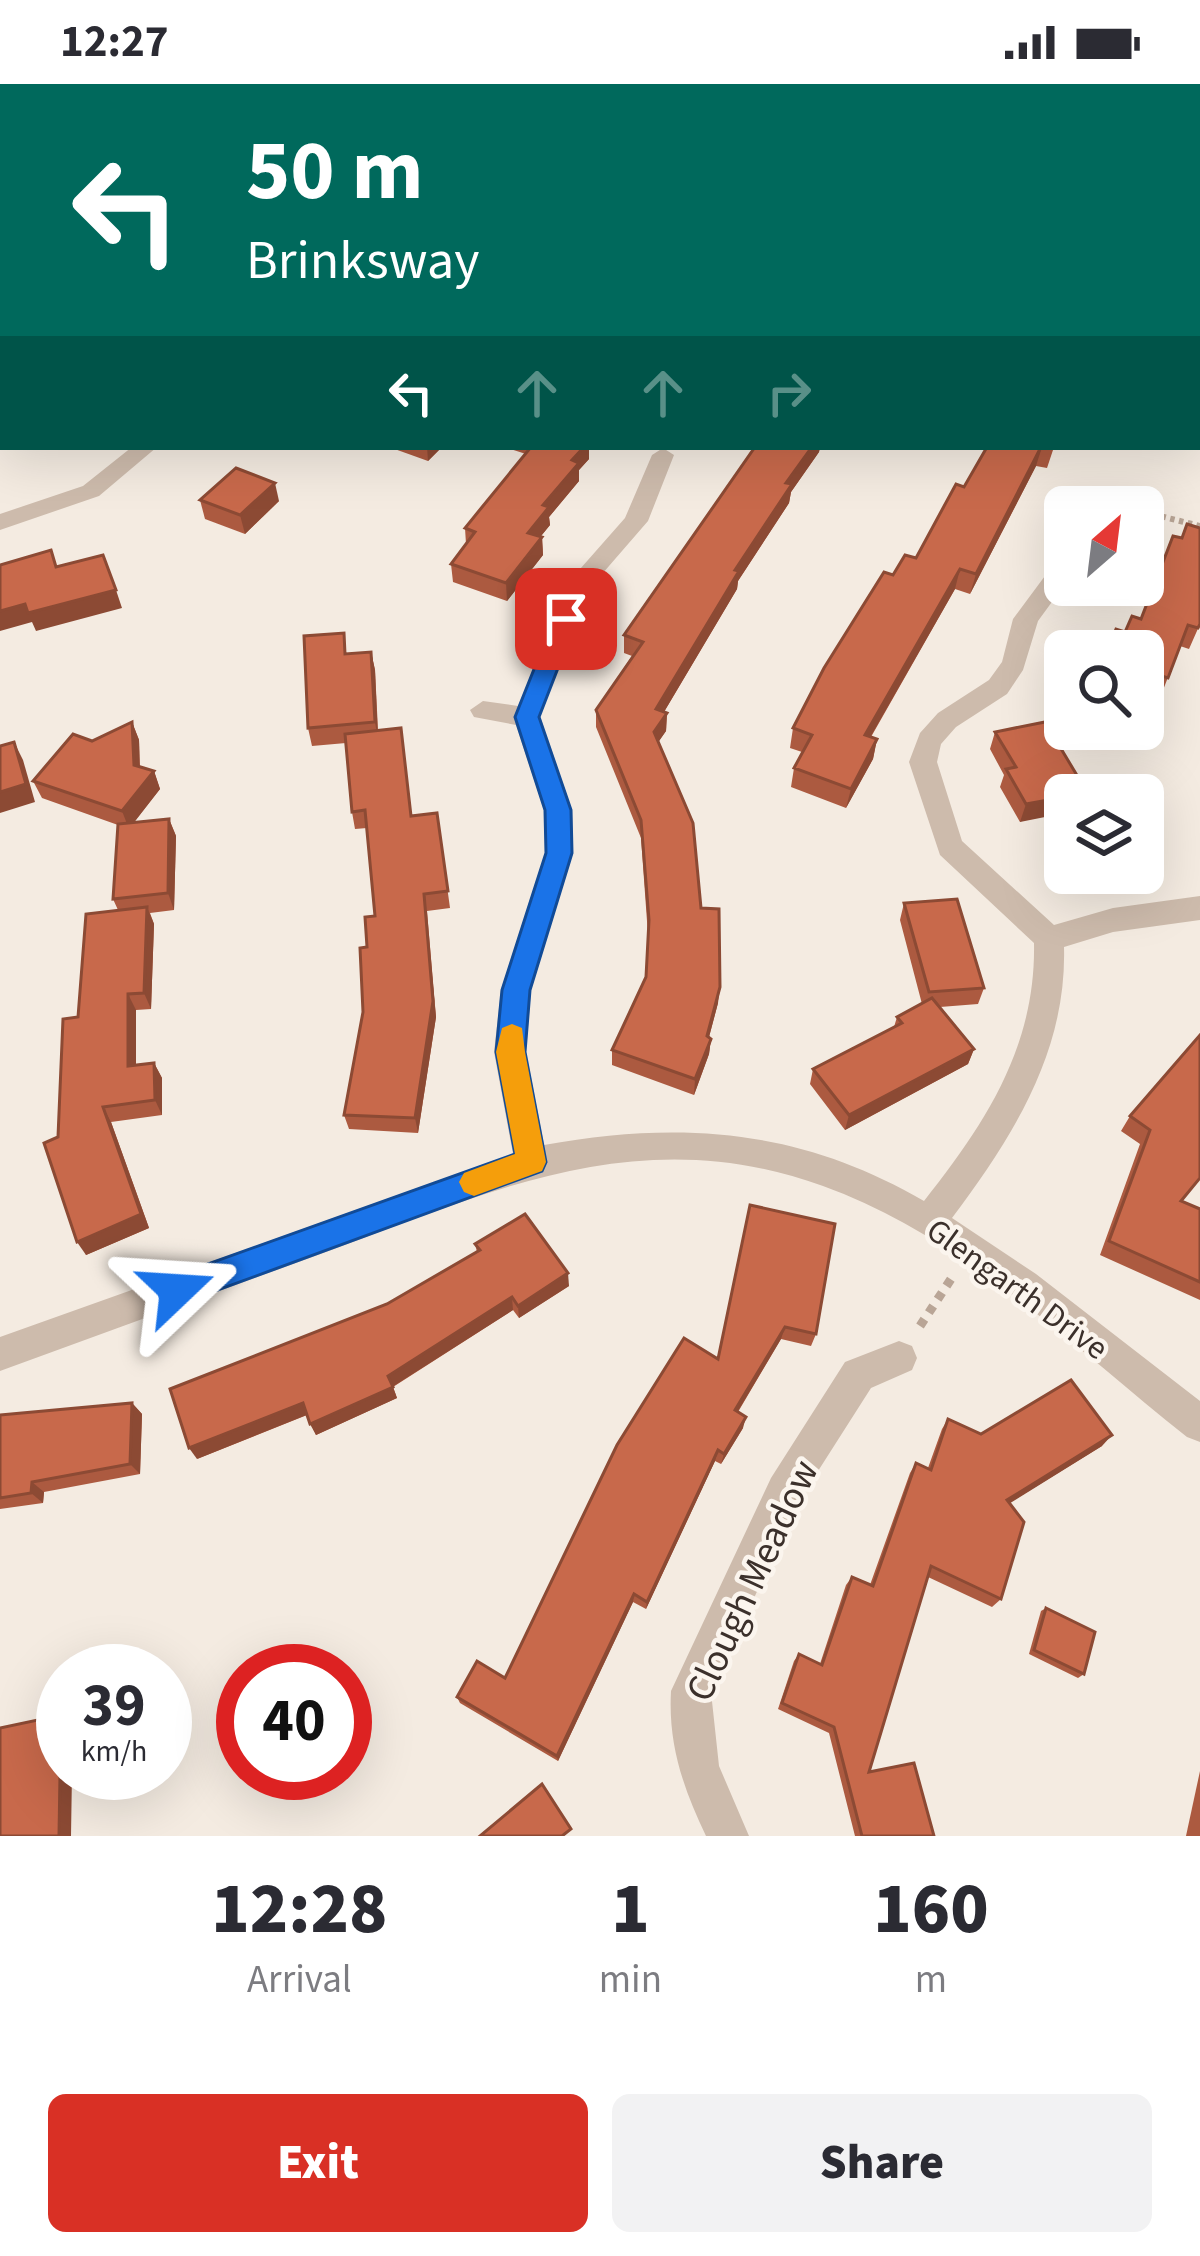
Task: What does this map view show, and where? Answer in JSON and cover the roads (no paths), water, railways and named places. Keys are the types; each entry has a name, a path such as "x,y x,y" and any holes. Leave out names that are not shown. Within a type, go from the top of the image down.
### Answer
{"street":[{"path":"0,522 91,491 142,450"},
{"path":"531,1162 510,1052 516,990 559,853 558,810 527,717 546,661 585,577 636,521 666,454"},
{"path":"929,1221 988,1146 1022,1083 1044,1020 1053,975 1048,939 950,847 922,762 929,740 947,719 998,687 1014,664 1026,619 1044,595"},
{"path":"483,710 527,717"},
{"path":"1048,939 1113,920 1200,908"},
{"name":"Glengarth Drive","path":"0,1354 531,1162 615,1147 687,1144 758,1152 819,1169 929,1221 1016,1278 1200,1424"},
{"name":"Clough Meadow","path":"728,1836 699,1780 688,1723 692,1691 784,1491 858,1375 899,1358"}]}
